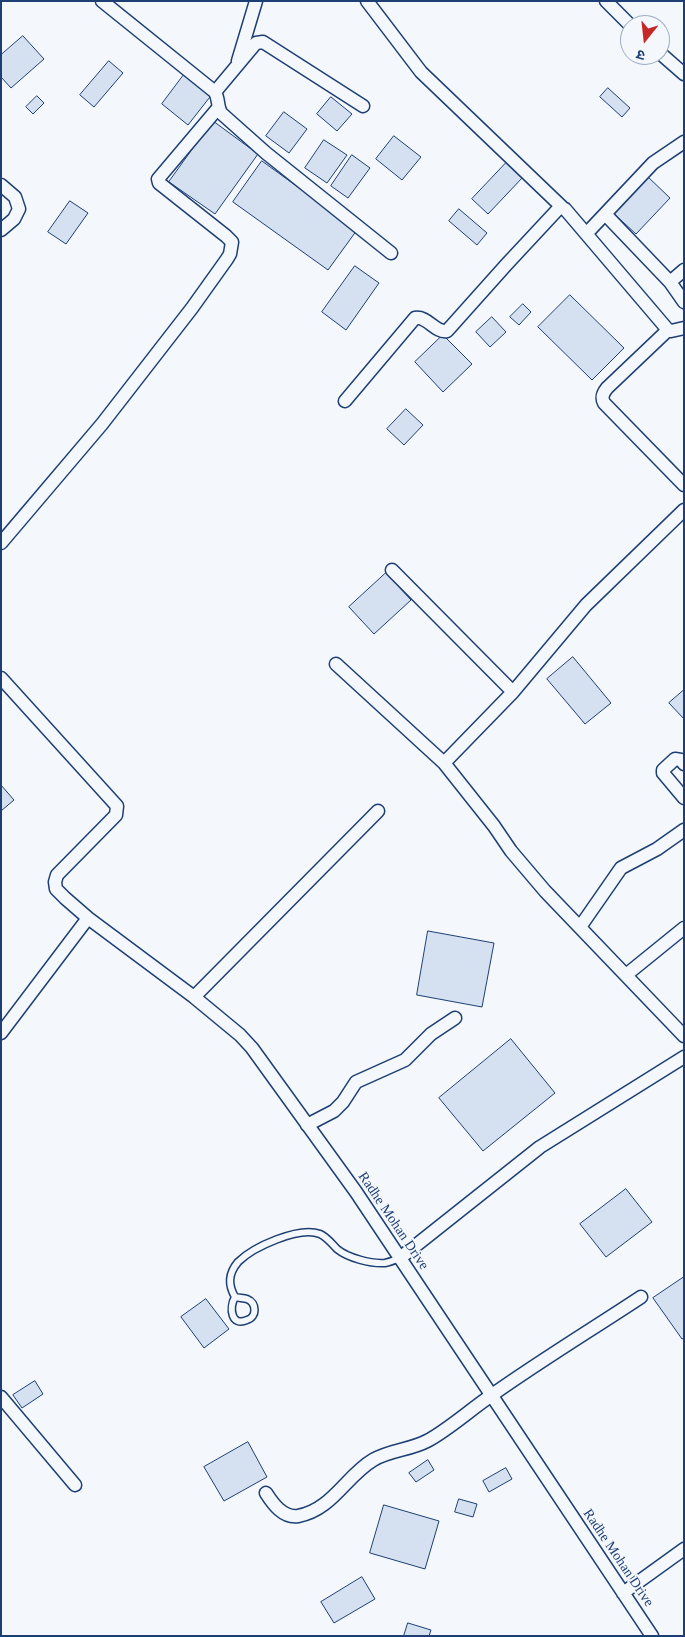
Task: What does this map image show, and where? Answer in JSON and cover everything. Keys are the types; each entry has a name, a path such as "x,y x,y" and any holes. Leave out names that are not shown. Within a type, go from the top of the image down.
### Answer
{"street":[{"path":"236,67 256,1"},
{"path":"367,1 421,72 587,233 668,330 684,328"},
{"path":"606,1 620,15"},
{"path":"104,2 215,92 218,98 218,108 224,116 266,153 392,253"},
{"path":"215,92 256,43 263,42 363,106"},
{"path":"670,62 684,74"},
{"path":"1,543 102,424 192,308 230,254 232,242 159,183 158,179 218,108"},
{"path":"587,233 654,163 684,142"},
{"path":"1,185 15,197 19,209 14,218 1,230"},
{"path":"344,401 415,318 423,318 441,331 447,331 558,208 562,207"},
{"path":"606,214 670,282 684,302"},
{"path":"670,282 684,270"},
{"path":"668,330 607,388 602,397 604,403 684,485"},
{"path":"444,763 513,692 586,605 684,510"},
{"path":"392,570 513,692"},
{"path":"336,664 444,763 494,826 511,851 545,891 684,1036"},
{"name":"Radhe Mohan Drive","path":"1,678 117,806 116,815 57,876 55,882 56,889 88,918 194,997 240,1035 252,1048 356,1192 652,1636"},
{"path":"684,764 681,760 675,759 663,770 663,773 684,798"},
{"path":"194,997 378,811"},
{"path":"580,927 620,868 657,849 684,830"},
{"path":"1,1033 88,918"},
{"path":"626,975 684,928"},
{"path":"307,1125 334,1111 343,1102 356,1082 405,1060 431,1034 455,1018"},
{"path":"400,1258 540,1147 684,1057"},
{"path":"266,1493 272,1503 290,1516 305,1514 333,1498 372,1460 381,1455 428,1441 492,1395 641,1297"},
{"path":"1,1397 75,1485"},
{"path":"623,1593 684,1549"}],"lane":[{"path":"235,1297 230,1289 230,1282 233,1268 240,1260 270,1242 304,1232 320,1234 343,1253 370,1262 387,1263 400,1258"}],"building":[{"path":"23,36 44,59 11,88 1,77 1,55"},
{"path":"109,61 123,73 94,107 80,95"},
{"path":"186,72 213,93 188,125 162,104"},
{"path":"608,88 630,108 622,117 600,97"},
{"path":"37,96 44,103 33,114 26,107"},
{"path":"331,97 352,114 337,131 317,114"},
{"path":"284,112 307,129 289,153 266,136"},
{"path":"213,121 258,154 215,214 169,182"},
{"path":"394,136 421,157 402,180 376,159"},
{"path":"324,140 347,155 327,183 305,168"},
{"path":"352,155 370,168 348,198 331,186"},
{"path":"262,161 357,230 328,270 233,202"},
{"path":"507,162 523,177 488,214 472,199"},
{"path":"646,175 670,198 636,234 611,211"},
{"path":"70,201 88,213 66,244 48,232"},
{"path":"459,209 487,233 477,245 449,221"},
{"path":"355,266 379,283 346,330 322,312"},
{"path":"570,295 624,348 592,380 538,327"},
{"path":"523,304 531,312 519,325 510,317"},
{"path":"492,317 506,332 490,347 476,332"},
{"path":"443,335 472,364 443,392 415,362"},
{"path":"406,409 423,425 404,445 387,429"},
{"path":"386,573 411,600 374,634 349,607"},
{"path":"573,657 611,703 585,724 547,679"},
{"path":"684,690 684,719 669,703"},
{"path":"1,785 14,800 1,811"},
{"path":"428,931 494,943 482,1007 417,995"},
{"path":"511,1039 555,1093 483,1151 439,1098"},
{"path":"626,1189 652,1222 606,1257 580,1224"},
{"path":"684,1277 684,1338 682,1339 653,1298"},
{"path":"206,1299 229,1329 204,1348 181,1317"},
{"path":"35,1381 43,1394 22,1408 13,1395"},
{"path":"248,1442 267,1477 224,1501 204,1467"},
{"path":"428,1460 434,1470 416,1482 409,1473"},
{"path":"506,1468 512,1479 489,1492 483,1481"},
{"path":"459,1499 477,1504 473,1517 455,1512"},
{"path":"384,1505 439,1521 425,1569 370,1553"},
{"path":"362,1577 375,1599 334,1623 321,1602"},
{"path":"408,1623 431,1630 429,1636 404,1636"}]}
